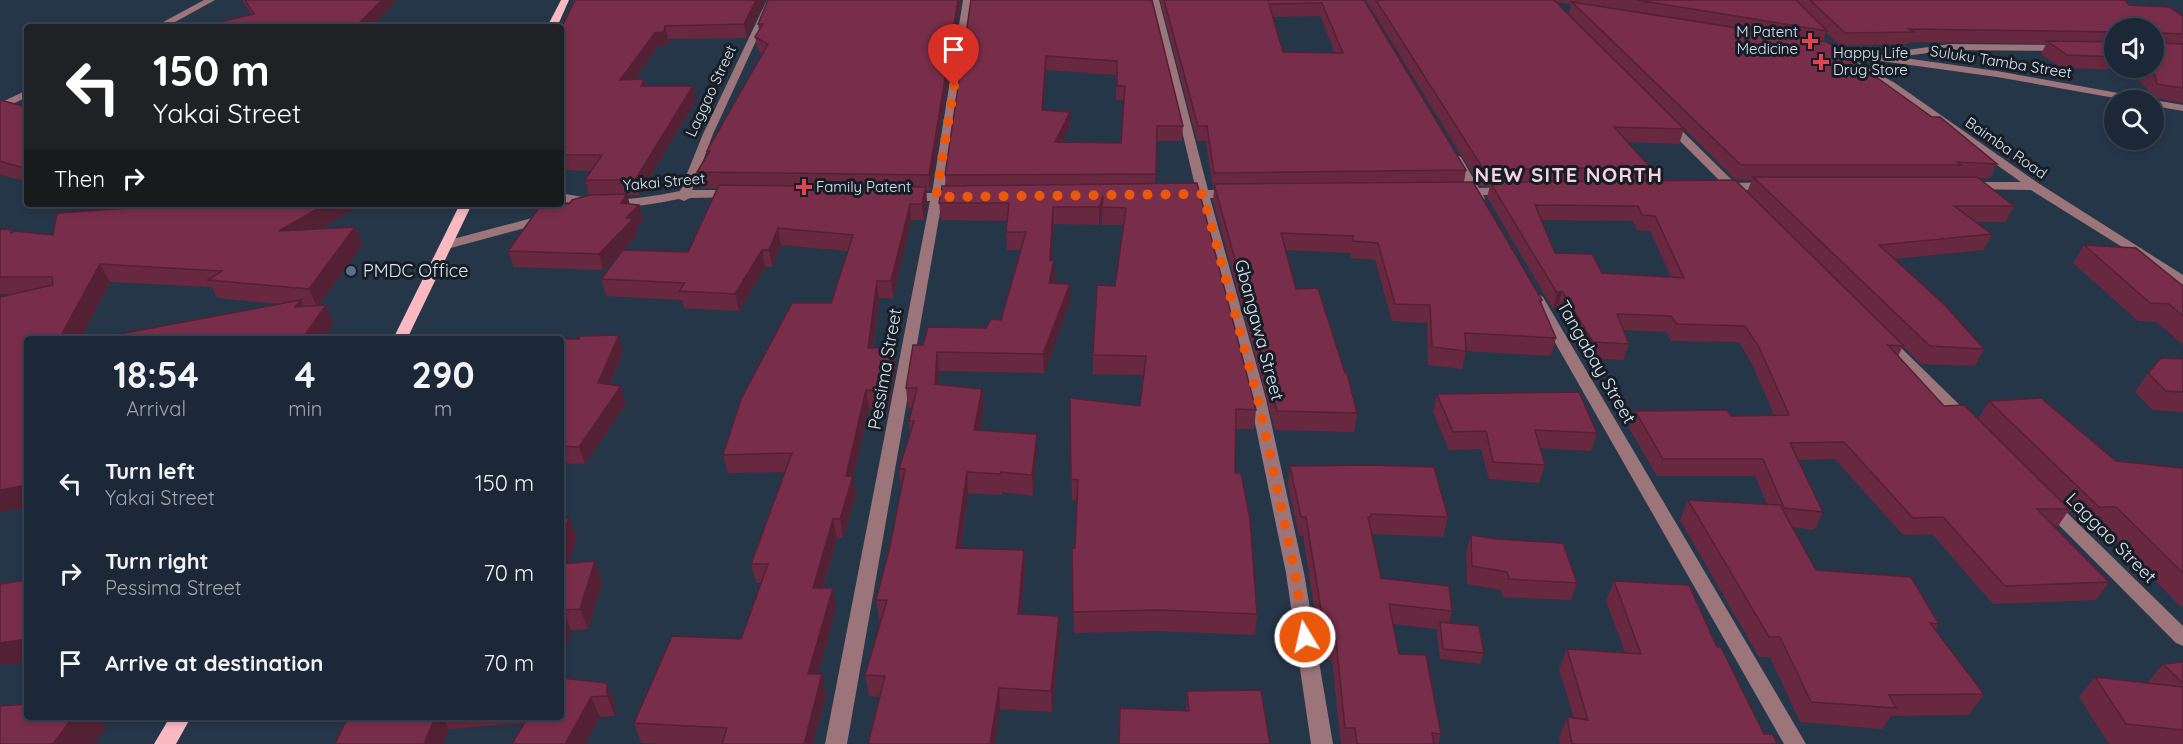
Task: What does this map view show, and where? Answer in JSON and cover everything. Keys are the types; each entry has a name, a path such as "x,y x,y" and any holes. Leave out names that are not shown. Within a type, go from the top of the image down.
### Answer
{"main road":[{"path":"553,24 565,0"},
{"path":"402,336 465,207"},
{"path":"165,744 179,720"}],"street":[{"path":"165,24 212,0"},
{"name":"Laggao Street","path":"684,195 708,134 771,0"},
{"name":"Pessima Street","path":"836,744 936,197 967,0"},
{"name":"Gbangawa Street","path":"1155,0 1203,194 1258,399 1295,573 1322,744"},
{"path":"1823,36 1838,52"},
{"path":"1875,57 1950,46 2071,48"},
{"name":"Suluku Tamba Street","path":"1809,48 1997,74 2104,93"},
{"name":"Baimba Road","path":"1809,48 1853,63 1891,85 2034,186 2183,281"},
{"path":"0,107 24,95"},
{"path":"2164,105 2183,108"},
{"path":"1658,113 1748,203"},
{"path":"1445,141 1487,212"},
{"path":"1708,187 1778,186"},
{"path":"1952,186 2034,186"},
{"path":"1452,192 1522,191"},
{"path":"1168,194 1250,194"},
{"name":"Yakai Street","path":"447,245 593,204 639,202 684,195 745,195"},
{"path":"889,196 971,196"},
{"name":"Yakai Street","path":"564,198 593,204"},
{"name":"Tangabay Street","path":"1529,284 1795,744"},
{"path":"1874,329 1974,429"},
{"name":"Laggao Street","path":"2041,496 2183,638"}],"building":[{"path":"245,0 382,0 358,24 211,24 254,14"},
{"path":"575,0 756,0 744,24 665,26 664,32 655,33 620,80 644,79 641,86 693,86 635,180 585,180 602,155 564,155 563,24"},
{"path":"768,0 958,0 929,175 697,172 768,44 755,37 763,24 758,24"},
{"path":"971,0 1152,0 1183,126 1157,126 1156,174 945,175","holes":["1046,56 1117,61 1117,86 1125,86 1121,143 1055,142 1070,112 1042,110"]},
{"path":"1164,0 1364,0 1466,170 1214,173 1207,126 1198,126","holes":["1322,3 1343,53 1283,52 1269,4"]},
{"path":"1376,0 1554,0 1684,129 1614,127 1650,167 1484,170"},
{"path":"1637,0 1796,0 1827,31"},
{"path":"1810,0 2125,0 2129,5 2169,7 2183,16 2183,34 2164,33 2164,18 2104,18 2104,32 1909,29 1914,32 1845,33"},
{"path":"1572,2 1827,42 1932,117 1940,117 1997,164 1957,162 1961,165 1741,165"},
{"path":"2047,41 2104,42 2104,57 2067,55"},
{"path":"2164,43 2183,44 2183,88 2157,84 2156,78 2164,78"},
{"path":"0,100 24,106 24,168 0,161"},
{"path":"1753,177 1977,177 2014,206 1954,206 1992,234 1879,245 1946,306 1984,349 1930,346"},
{"path":"1735,180 1904,346 1888,345 1944,406 1964,405 2069,509 2037,509 2109,582 2005,586 1943,517 1913,518 1844,442 1790,443 1823,512 1784,508 1763,459 1663,459 1635,411 1727,410 1731,416 1789,415 1759,347 1745,326 1677,324 1671,316 1617,314 1629,344 1593,342 1562,291 1557,293 1490,182","holes":["1535,205 1638,206 1642,215 1655,216 1684,278 1602,273 1592,254 1555,253"]},
{"path":"1473,182 1542,300 1540,301 1556,338 1465,333 1466,351 1432,347 1430,305 1395,304 1378,243 1353,241 1353,236 1281,233 1296,289 1318,288 1345,373 1347,373 1357,413 1277,411 1214,184"},
{"path":"1197,183 1256,410 1236,409 1235,473 1241,473 1250,519 1257,614 1158,610 1073,612 1072,548 1075,548 1078,480 1071,479 1070,398 1140,406 1146,356 1093,355 1097,285 1115,286 1126,208 1102,207 1103,196 1099,207 1053,207 1050,260 1054,260 1049,283 1070,284 1043,354 937,352 935,384 982,389 974,430 1037,434 1032,475 967,472 956,548 1024,550 1018,614 1059,616 1051,691 999,688 990,744 868,744 885,676 865,675 887,600 876,600 890,546 905,469 899,469 914,421 909,421 917,388 906,388 913,345 923,345 928,327 986,328 991,319 1001,320 1026,232 1006,232 1009,203 939,203 942,186"},
{"path":"719,185 926,187 922,204 910,204 891,281 877,281 868,348 894,347 885,390 866,390 846,476 853,476 840,519 833,519 813,588 833,588 808,674 822,674 804,744 722,744 727,728 634,723 672,636 741,639 768,564 751,564 792,453 723,455 741,399 792,303 831,303 853,235 778,228 769,250 762,250 735,294 679,291 685,283 601,279 623,250 688,252"},
{"path":"627,194 621,203 639,205 626,218 633,219 599,254 508,251 538,209 564,207 564,204 569,204 572,200 590,195"},
{"path":"144,207 321,207 279,231 355,227 309,289 208,280 222,271 100,264 61,336 24,336 24,486 0,490 0,297 53,285 52,277 0,277 0,229 11,230 11,233 15,231 53,235 57,213"},
{"path":"2084,245 2136,248 2183,286 2183,316 2169,304 2150,303"},
{"path":"301,300 295,307 326,305 304,336 112,336"},
{"path":"619,335 598,383 621,386 579,447 564,446 564,339 579,339 580,336"},
{"path":"2161,358 2183,359 2183,392 2166,391 2148,373"},
{"path":"1579,392 1597,433 1535,430 1545,465 1493,462 1486,431 1453,432 1437,394"},
{"path":"2041,398 2116,461 2183,468 2183,573 2116,507 2099,507 1989,401"},
{"path":"1290,466 1434,467 1448,517 1371,514 1371,517 1368,517 1381,578 1449,586 1452,611 1389,604 1399,654 1426,655 1441,734 1432,733 1434,744 1357,744 1355,728 1345,728 1336,640 1326,640 1306,517 1301,517"},
{"path":"1688,500 1780,505 1816,570 1911,577 1939,624 1930,623 1984,694 1889,695 1896,708 1811,702 1780,637 1769,637"},
{"path":"564,518 569,518 564,534"},
{"path":"1471,535 1563,543 1577,583 1509,579 1507,572 1472,566"},
{"path":"595,561 580,609 564,610 564,564"},
{"path":"24,580 24,639 0,643 0,584"},
{"path":"1614,581 1689,585 1717,647 1721,647 1764,734 1772,734 1778,744 1572,744 1567,717 1588,720 1567,649 1641,654"},
{"path":"1440,622 1479,626 1484,653 1443,649"},
{"path":"2183,662 2183,683 2163,664"},
{"path":"2095,677 2183,687 2183,730 2126,724"},
{"path":"564,678 607,683 607,696 591,697 565,744 512,744 526,720 564,720"},
{"path":"1261,690 1270,744 1119,744 1120,708 1189,711 1187,691"},
{"path":"24,704 24,720 71,720 53,744 0,744 0,706"},
{"path":"347,720 434,720 424,744 335,744"}],"place":[{"name":"M Patent Medicine","path":"1810,41"},
{"name":"Happy Life Drug Store","path":"1821,62"},
{"name":"Family Patent","path":"804,187"},
{"name":"PMDC Office","path":"351,271"}],"district":[{"name":"NEW SITE NORTH","path":"1569,175"}],"route":[{"path":"954,86 936,197 1203,194 1258,399 1295,573 1305,637"}]}
